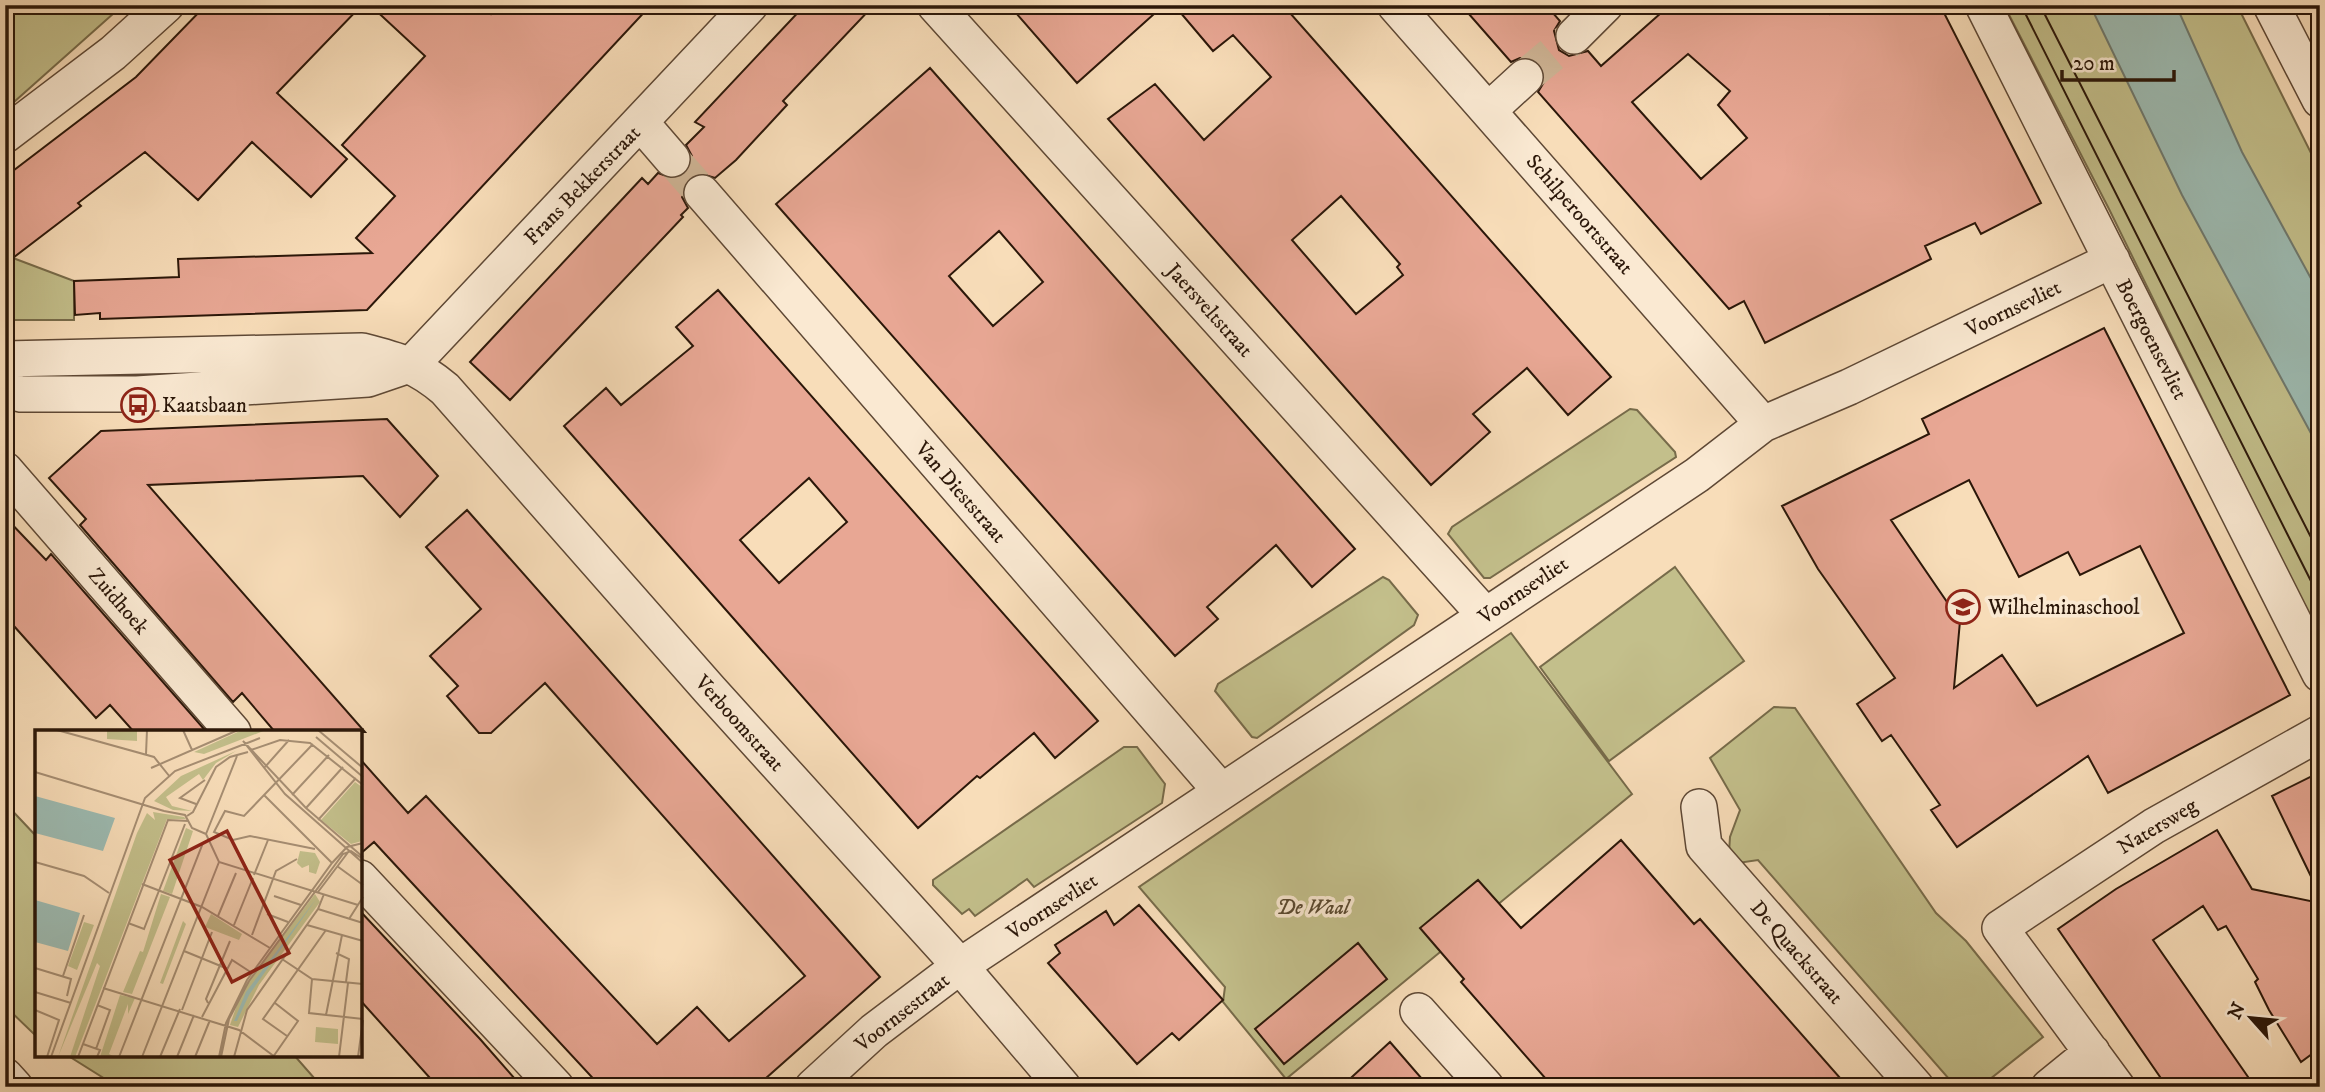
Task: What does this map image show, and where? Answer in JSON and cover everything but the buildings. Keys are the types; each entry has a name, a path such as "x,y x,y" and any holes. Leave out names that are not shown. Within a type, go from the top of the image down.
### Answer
{"street":[{"path":"5,135 113,53 166,5"},
{"name":"Frans Bekkerstraat","path":"5,390 21,394 137,394 368,379 412,364 750,5"},
{"name":"Jaersveltstraat","path":"935,5 1485,615"},
{"name":"Schilperoortstraat","path":"1395,5 1763,424"},
{"path":"1574,36 1605,5"},
{"name":"Boergoensevliet","path":"1983,5 2320,674"},
{"path":"2271,5 2320,100"},
{"path":"1489,110 1525,77"},
{"path":"641,123 672,159"},
{"name":"Van Dieststraat","path":"702,193 1221,792"},
{"name":"Voornsevliet","path":"960,966 1697,475 1763,424 1849,387 2112,260"},
{"path":"5,359 362,351 412,364"},
{"name":"Verboomstraat","path":"412,364 445,388 709,689 960,966 1063,1087"},
{"name":"Zuidhoek","path":"5,470 231,730"},
{"name":"Natersweg","path":"2092,1052 2000,928 2154,826 2320,733"},
{"name":"De Quackstraat","path":"1699,807 1704,846 1916,1087"},
{"path":"362,879 556,1087"},
{"name":"Voornsestraat","path":"813,1087 874,1031 960,966"},
{"path":"1418,1011 1486,1087"},
{"path":"2049,1087 2092,1052 2117,1087"},
{"path":"5,1076 15,1087"}],"green space":[{"path":"5,5 123,5 5,110"},
{"path":"2004,5 2237,5 2320,171 2320,639 2109,209"},
{"path":"13,258 74,281 74,320 5,320 5,264"},
{"path":"1630,409 1637,410 1675,452 1676,457 1490,578 1484,578 1448,534 1452,527"},
{"path":"1675,567 1744,661 1609,761 1540,667"},
{"path":"1383,577 1389,580 1418,615 1414,625 1257,738 1252,737 1215,691 1218,684"},
{"name":"De Waal","path":"1511,633 1632,794 1286,1079 1223,1002 1225,987 1139,887"},
{"path":"1774,707 1795,708 1936,913 1966,941 2043,1037 1980,1087 1956,1087 1758,860 1738,863 1729,853 1730,837 1740,810 1710,758"},
{"path":"1124,747 1137,747 1165,784 1162,803 1034,887 1027,879 975,916 969,909 962,914 933,885 933,880"},
{"path":"5,803 35,835 35,1035 5,1006"},
{"path":"70,1057 296,1057 322,1087 118,1087"}],"water":[{"path":"2090,5 2176,5 2242,152 2320,295 2320,450 2182,195"}],"tunnel":[{"path":"1525,77 1574,36"},
{"path":"672,159 702,193"}],"tram line":[{"path":"2021,5 2320,599"},
{"path":"2040,5 2320,555"}],"place":[{"name":"Kaatsbaan","path":"138,405"},
{"name":"Wilhelminaschool","path":"1963,607"}]}
